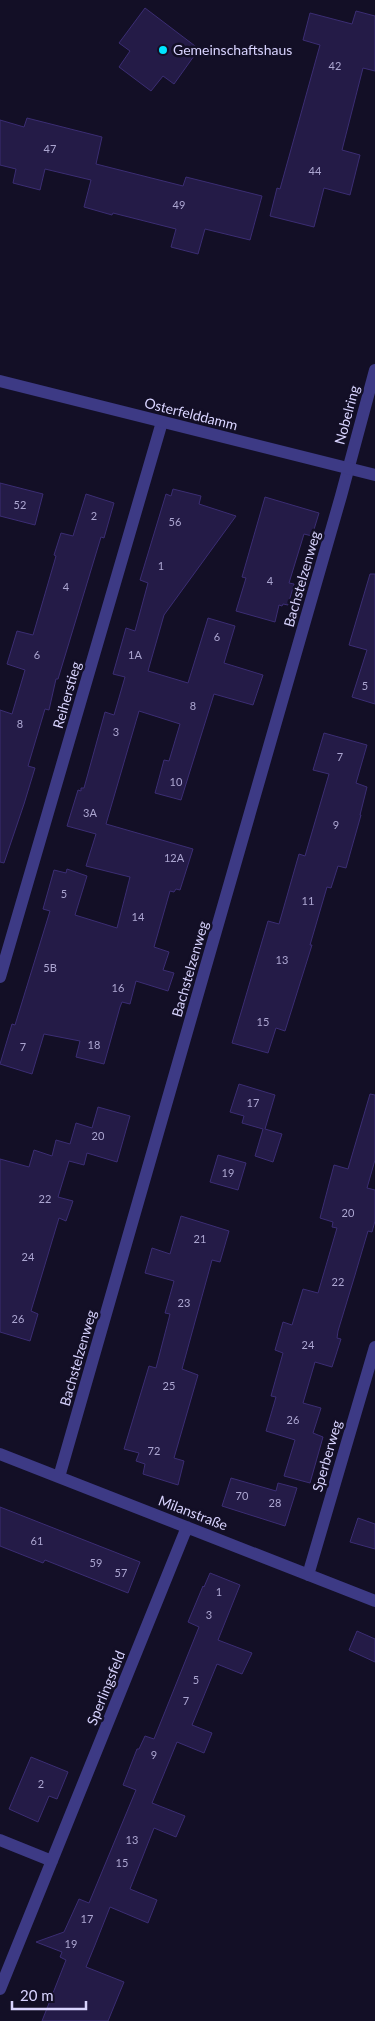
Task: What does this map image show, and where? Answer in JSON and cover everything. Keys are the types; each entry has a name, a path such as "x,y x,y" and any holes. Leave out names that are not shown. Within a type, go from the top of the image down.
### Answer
{"street":[{"name":"Nobelring","path":"349,469 375,370"},
{"name":"Osterfelddamm","path":"0,381 375,475"},
{"name":"Reiherstieg","path":"0,978 162,422"},
{"name":"Bachstelzenweg","path":"60,1477 349,469"},
{"name":"Sperberweg","path":"308,1575 375,1347"},
{"name":"Milanstraße","path":"0,1454 375,1601"},
{"name":"Sperlingsfeld","path":"0,1989 187,1527"},
{"path":"0,1840 52,1861"}],"building":[{"name":"Gemeinschaftshaus","path":"145,8 199,49 174,84 163,76 151,91 119,67 130,51 119,43"},
{"path":"356,11 375,16 375,71 363,68 342,150 360,155 350,195 324,188 314,227 270,216 277,188 280,189 320,45 303,40 310,13 352,24"},
{"path":"27,118 102,137 96,164 183,186 186,177 262,196 250,240 205,229 198,254 171,247 176,229 84,207 91,180 45,169 40,190 13,183 16,169 0,165 0,120 24,127"},
{"path":"0,483 43,494 35,525 0,516"},
{"path":"173,489 201,496 199,504 236,516 164,615 148,671 188,683 208,618 235,626 224,663 263,675 253,705 214,694 181,800 155,793 164,760 169,761 180,724 139,711 106,824 193,849 180,890 170,891 154,947 169,952 163,970 174,973 168,991 136,981 130,1004 122,1002 120,1007 104,1064 76,1057 80,1041 44,1034 32,1074 0,1064 12,1024 15,1025 50,911 43,909 54,870 66,873 67,869 87,876 75,915 117,928 130,877 86,866 96,834 67,826 78,790 81,791 81,788 84,788 105,712 114,715 125,677 113,674 126,628 135,631 148,583 140,580 166,494 171,496"},
{"path":"86,494 114,503 104,538 101,537 58,679 56,679 49,710 45,709 28,766 35,768 4,863 0,862 0,710 12,714 25,670 7,664 17,631 33,635 61,533 73,536"},
{"path":"265,497 319,513 312,536 304,534 289,583 294,584 288,605 279,605 275,622 236,611 246,578 242,577"},
{"path":"370,574 375,574 375,704 352,697 367,650 349,645"},
{"path":"324,733 367,745 356,783 367,787 346,868 338,866 331,888 327,887 310,945 312,945 285,1031 276,1028 268,1053 232,1043 268,921 279,924 299,854 305,856 329,774 313,770"},
{"path":"239,1084 275,1095 265,1129 282,1134 273,1162 255,1156 263,1129 242,1123 244,1116 230,1112"},
{"path":"370,1094 375,1095 375,1160 367,1188 375,1190 375,1221 372,1232 368,1231 338,1331 337,1338 341,1339 332,1367 315,1362 303,1403 321,1408 313,1433 323,1437 310,1483 284,1476 295,1440 266,1431 276,1397 271,1396 283,1353 275,1350 283,1322 292,1325 303,1289 318,1293 337,1228 332,1227 333,1222 320,1218 334,1165 348,1169"},
{"path":"98,1107 130,1116 117,1162 87,1153 84,1165 69,1161 58,1197 73,1201 66,1221 59,1218 31,1311 38,1314 30,1341 0,1332 0,1159 29,1167 34,1150 52,1156 56,1140 70,1144 76,1123 92,1128"},
{"path":"218,1155 246,1163 238,1190 210,1182"},
{"path":"181,1216 229,1231 220,1262 212,1260 182,1369 198,1375 174,1458 184,1461 178,1485 143,1474 145,1464 136,1461 139,1453 124,1449 149,1366 156,1368 170,1314 165,1313 174,1281 145,1273 152,1248 170,1254"},
{"path":"231,1478 276,1491 278,1483 297,1488 285,1526 222,1506"},
{"path":"0,1507 140,1562 128,1593 45,1560 43,1563 0,1546"},
{"path":"358,1518 375,1524 375,1549 350,1542"},
{"path":"210,1573 240,1585 218,1640 252,1653 242,1674 217,1664 192,1725 212,1733 204,1753 177,1742 152,1803 185,1816 176,1837 154,1828 130,1889 157,1900 148,1923 110,1907 86,1967 124,1982 108,2021 42,2021 66,1960 60,1957 62,1952 36,1942 64,1932 79,1899 89,1903 136,1790 123,1785 137,1749 139,1749 145,1736 154,1739 199,1627 188,1622"},
{"path":"357,1631 375,1639 375,1662 349,1650"},
{"path":"31,1757 68,1772 57,1799 49,1796 38,1822 9,1809"}],"place":[{"name":"Gemeinschaftshaus","path":"163,50"}]}
